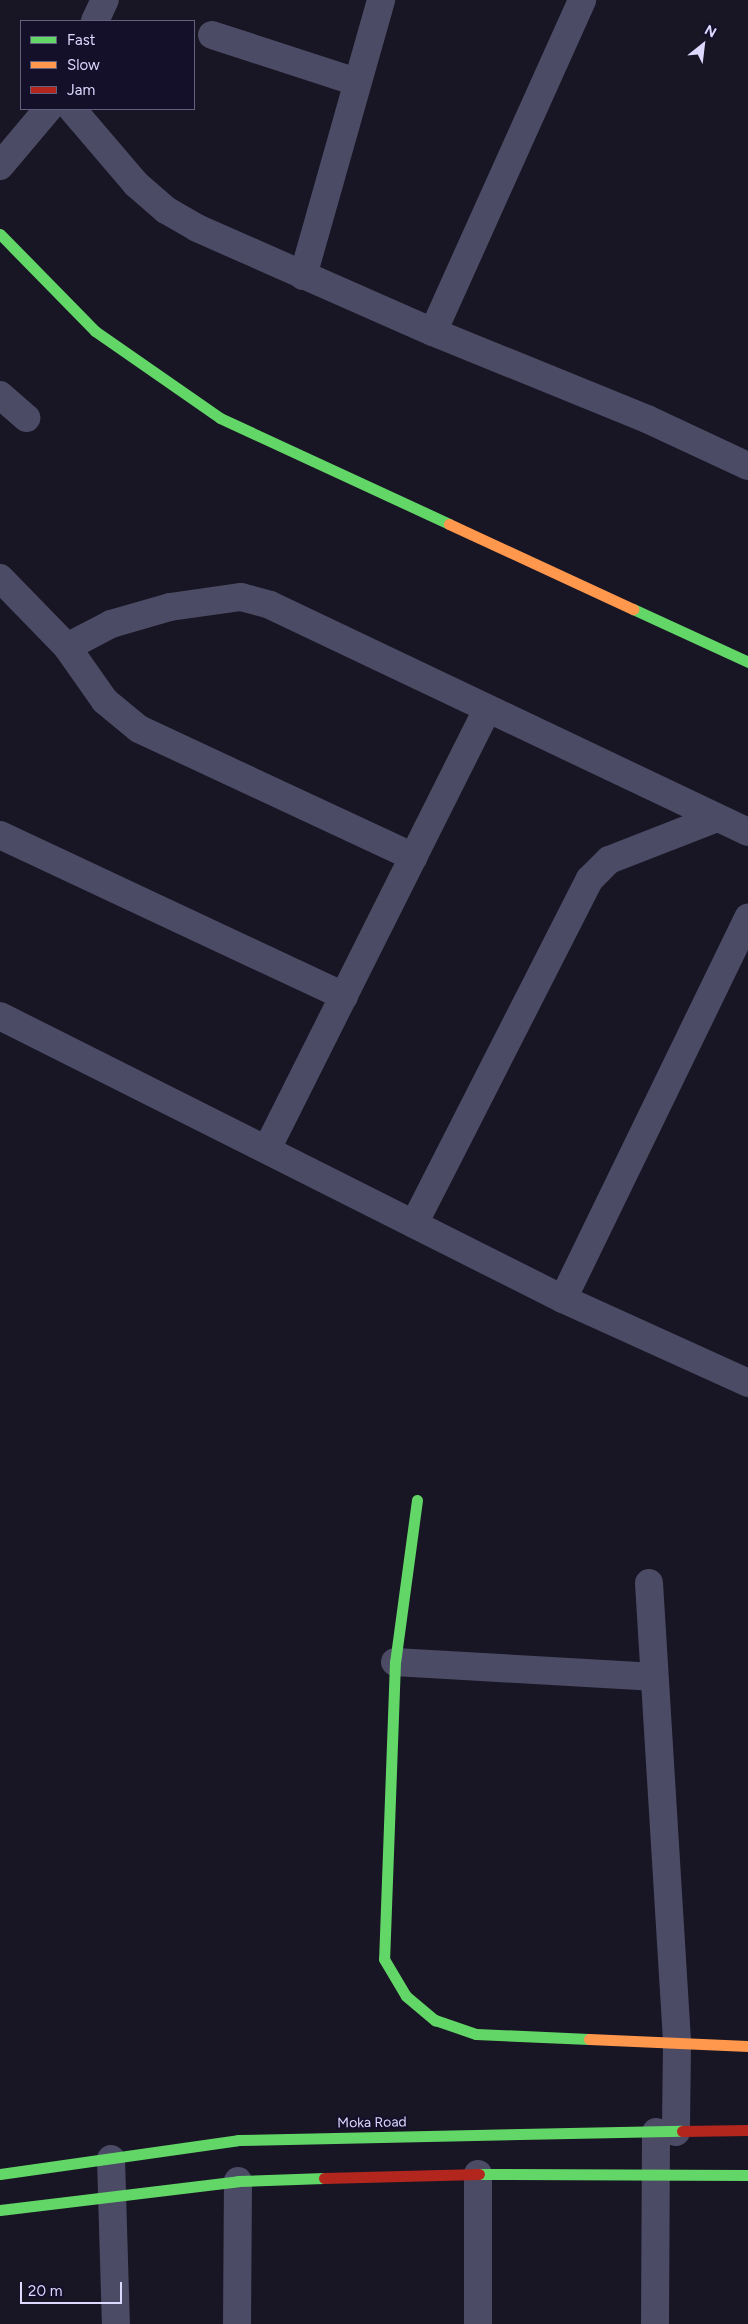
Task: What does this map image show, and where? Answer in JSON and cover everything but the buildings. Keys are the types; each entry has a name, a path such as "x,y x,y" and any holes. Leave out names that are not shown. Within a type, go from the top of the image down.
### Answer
{"street":[{"path":"95,20 105,0"},
{"path":"303,276 381,0"},
{"path":"433,332 582,0"},
{"path":"212,35 358,82"},
{"path":"0,166 47,110"},
{"path":"73,110 136,184 166,210 303,276 433,332 647,419 748,466"},
{"path":"0,234 95,331 220,418 748,662"},
{"path":"0,395 26,418"},
{"path":"0,578 67,647 105,701 139,729 414,857"},
{"path":"67,647 136,616 241,598 270,605 748,832"},
{"path":"266,1149 488,710"},
{"path":"414,1224 590,879 610,860 717,818"},
{"path":"0,835 344,996"},
{"path":"563,1299 748,918"},
{"path":"0,1016 563,1299 748,1383"},
{"path":"417,1500 395,1662 384,1959 406,1996 435,2020 476,2034 677,2045 748,2046"},
{"path":"649,1583 652,1678 677,2045 666,2132 656,2172 655,2324"},
{"path":"395,1662 652,1678"},
{"name":"Moka Road","path":"0,2174 238,2140 748,2130"},
{"path":"111,2158 116,2324"},
{"path":"0,2210 112,2195 238,2182 478,2174 656,2172 748,2175"},
{"path":"478,2174 478,2324"},
{"path":"238,2182 238,2324"}],"traffic: fast":[{"path":"0,234 95,331 220,418 449,524"},
{"path":"633,609 748,662"},
{"path":"417,1500 395,1662 384,1959 406,1996 435,2020 476,2034 589,2039"},
{"path":"0,2174 238,2140 682,2131"},
{"path":"479,2174 748,2175"},
{"path":"0,2210 238,2181 324,2178"}],"traffic: slow":[{"path":"449,524 633,609"},
{"path":"589,2039 748,2046"}],"traffic: jam":[{"path":"682,2131 748,2130"},
{"path":"324,2178 479,2174"}]}
